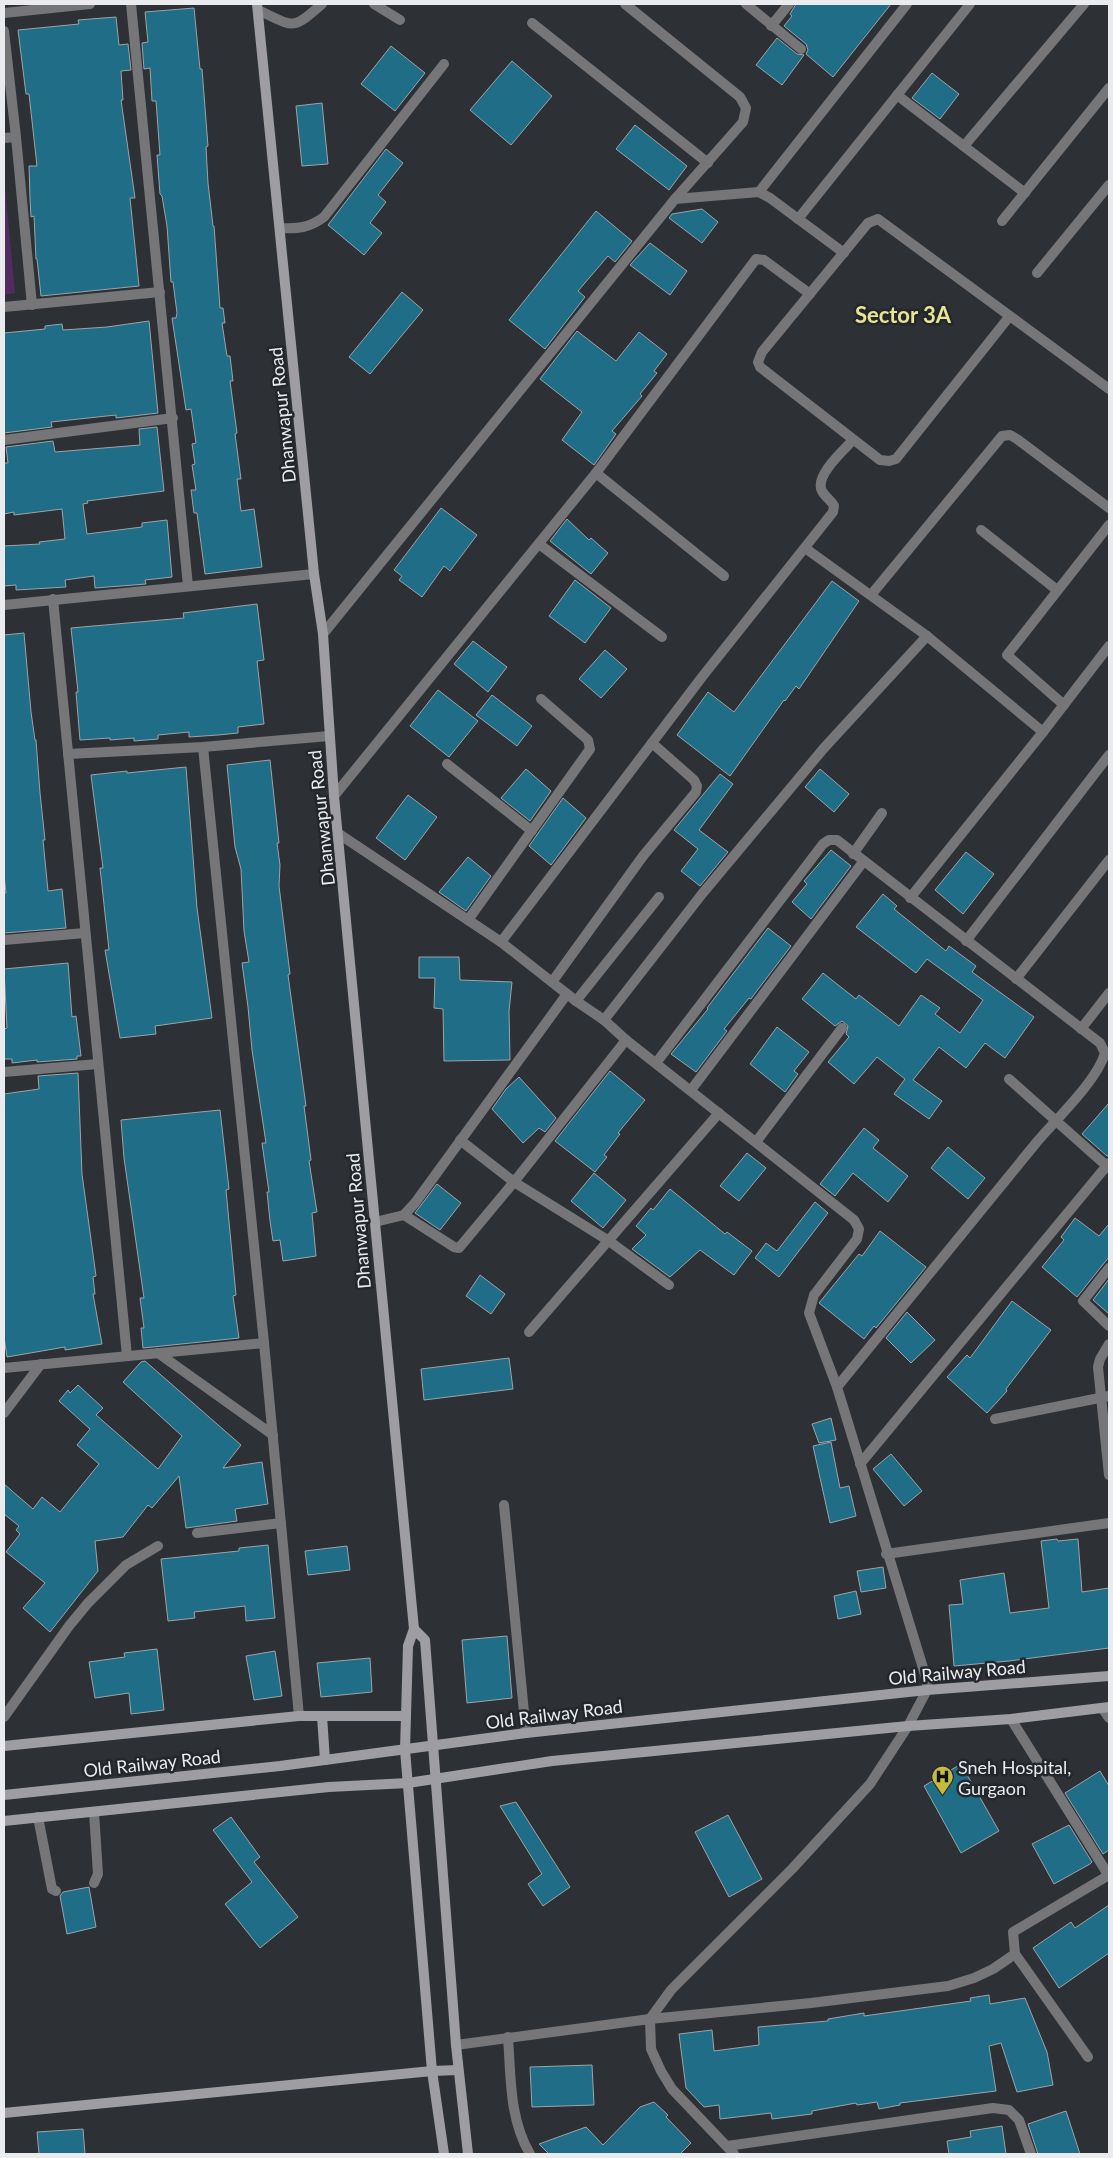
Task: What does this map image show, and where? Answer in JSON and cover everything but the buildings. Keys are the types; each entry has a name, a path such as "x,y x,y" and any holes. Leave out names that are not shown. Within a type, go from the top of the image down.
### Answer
{"street":[{"path":"4,13 90,4"},
{"path":"131,4 188,586"},
{"path":"258,7 288,24 296,24 322,4"},
{"path":"374,4 400,20"},
{"path":"323,634 675,199 743,122 746,108 740,97 625,4"},
{"path":"746,4 801,49"},
{"path":"771,26 790,4"},
{"path":"758,192 907,4"},
{"path":"798,219 970,4"},
{"path":"964,146 1084,4"},
{"name":"Dhanwapur Road","path":"258,7 314,574 323,634 334,796 414,1629 408,1646 405,1750 432,2071 444,2154"},
{"path":"532,23 708,162"},
{"path":"4,31 32,305"},
{"path":"280,228 302,229 313,225 324,217 444,64"},
{"path":"1002,221 1109,88"},
{"path":"897,95 1025,193"},
{"path":"4,138 16,137"},
{"path":"1037,274 1109,185"},
{"path":"675,199 758,192 770,198 844,253"},
{"path":"1009,317 896,459 889,461 880,460 853,440 760,367 758,362 762,352 868,223 878,219 1109,389"},
{"path":"334,796 596,473 756,259 764,260 810,294"},
{"path":"4,308 160,292"},
{"path":"4,440 173,418"},
{"path":"871,595 1002,436 1010,435 1017,438 1109,508"},
{"path":"501,942 833,512 834,506 822,491 820,483 823,474 853,440"},
{"path":"596,473 724,576"},
{"path":"1064,705 1007,655 1109,525"},
{"path":"981,530 1057,590"},
{"path":"539,544 662,637"},
{"path":"805,548 927,636 1043,732"},
{"path":"4,605 314,574"},
{"path":"53,600 127,1356"},
{"path":"604,1020 702,894 818,755 927,636"},
{"path":"910,898 1043,732 1109,646"},
{"path":"468,920 590,748 588,740 541,699"},
{"path":"68,754 203,748 329,736"},
{"path":"552,982 643,856 696,792 697,786 694,780 652,744"},
{"path":"203,748 264,1343 299,1716"},
{"path":"966,941 1109,755"},
{"path":"447,764 532,831"},
{"path":"853,854 882,813"},
{"path":"339,834 501,942 576,1001 604,1020 626,1040 854,1220 859,1229 857,1239 850,1250 814,1295 809,1313 837,1387 886,1554 927,1681 927,1690 908,1726 870,1784 792,1869 670,1990 650,2018 651,2048 661,2071 677,2094 730,2150 993,2108 1009,2110 1019,2120 1031,2154"},
{"path":"656,1063 823,844 829,840 836,840 1081,1029 1100,1044 1105,1052 1102,1064 1094,1075 837,1387"},
{"path":"1016,979 1109,860"},
{"path":"691,1090 863,862"},
{"path":"576,1001 659,898"},
{"path":"4,940 85,933"},
{"path":"1081,1029 1109,993"},
{"path":"375,1222 404,1215 567,994"},
{"path":"756,1142 842,1028"},
{"path":"404,1215 454,1247 459,1248 514,1182 626,1040"},
{"path":"4,1072 98,1064"},
{"path":"860,1464 1108,1166 1009,1079"},
{"path":"528,1332 719,1113"},
{"path":"460,1140 514,1182 609,1241 669,1286"},
{"path":"1109,1268 1083,1301 1109,1326"},
{"path":"4,1368 264,1343"},
{"path":"1109,1344 1100,1359 1098,1367 1105,1396 1109,1476"},
{"path":"158,1354 273,1435"},
{"path":"4,1413 41,1364"},
{"path":"995,1419 1105,1396"},
{"path":"504,1505 526,1733"},
{"path":"197,1532 281,1523"},
{"path":"886,1554 1109,1523"},
{"path":"4,1717 68,1626 88,1603 126,1565 158,1546"},
{"name":"Dhanwapur Road","path":"414,1629 424,1640 458,2070 468,2154"},
{"name":"Old Railway Road","path":"4,1795 326,1760 405,1750 432,1744 488,1739 526,1733 927,1690 1109,1676"},
{"path":"4,1821 329,1786 408,1783 552,1761 908,1726 1011,1719 1106,1708 1109,1718"},
{"path":"4,1746 299,1716 406,1716"},
{"path":"322,1716 326,1760"},
{"path":"1011,1719 1109,1875 1013,1932 1015,1954 1088,2057"},
{"path":"94,1812 98,1874 94,1882"},
{"path":"38,1817 52,1888 56,1891"},
{"path":"456,2045 650,2018 811,2003 948,1986 974,1978 993,1969 1015,1954"},
{"path":"508,2037 513,2111 521,2139 530,2154"},
{"path":"4,2113 458,2070"}],"shaded area":[{"path":"4,176 15,293 4,295"}],"place":[{"name":"Sneh Hospital, Gurgaon","path":"942,1796"}],"district":[{"name":"Sector 3A","path":"903,314"}]}
